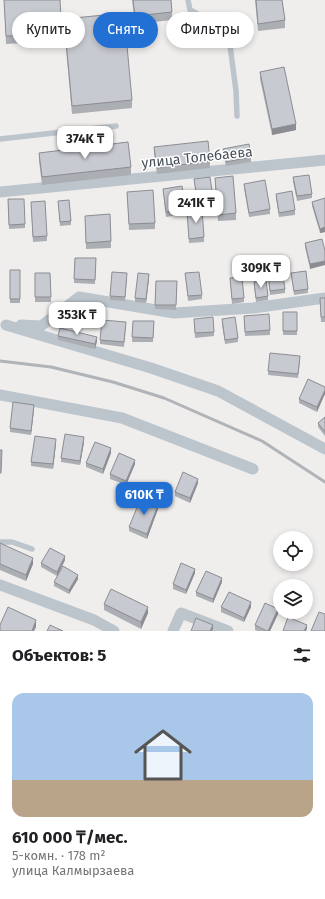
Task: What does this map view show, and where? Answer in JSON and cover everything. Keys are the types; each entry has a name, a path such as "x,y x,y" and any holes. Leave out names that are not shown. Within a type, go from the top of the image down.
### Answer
{"street":[{"name":"улица Толебаева","path":"0,192 325,160"},
{"path":"3,325 40,326 79,297 174,313 254,308 325,298"},
{"path":"3,325 151,368 218,391 325,449"},
{"path":"0,395 122,418 253,469"},
{"path":"0,585 94,620 114,631"},
{"path":"173,631 181,613 228,631"}],"lane":[{"path":"188,0 190,10 228,30 236,92 237,116"},
{"path":"0,139 116,126"},
{"path":"0,542 12,542 32,549"}],"building":[{"path":"4,0 60,0 61,12 12,12 12,36 6,36"},
{"path":"133,0 171,0 172,12 158,14 158,12 134,12"},
{"path":"256,0 282,0 285,20 258,24"},
{"path":"93,16 93,48 127,48 132,100 72,106 67,48 85,48 85,17"},
{"path":"284,67 296,124 272,129 260,72"},
{"path":"208,141 210,161 157,168 154,147"},
{"path":"128,142 131,167 42,177 39,153"},
{"path":"249,144 251,157 226,162 223,149"},
{"path":"309,175 312,194 297,196 293,177"},
{"path":"233,176 236,213 218,215 215,178"},
{"path":"210,177 213,197 197,199 194,179"},
{"path":"265,180 270,209 249,213 244,184"},
{"path":"182,186 186,210 166,212 163,189"},
{"path":"153,190 155,223 129,224 127,192"},
{"path":"292,191 295,210 279,213 276,194"},
{"path":"325,198 325,227 320,229 312,202"},
{"path":"8,199 24,199 25,224 9,225"},
{"path":"69,200 71,221 60,222 58,201"},
{"path":"45,201 47,236 33,237 31,202"},
{"path":"202,209 204,237 189,239 187,211"},
{"path":"110,214 111,241 86,243 85,216"},
{"path":"322,239 325,251 325,261 310,264 305,243"},
{"path":"75,258 96,258 95,280 74,279"},
{"path":"10,270 20,270 20,299 10,299"},
{"path":"282,271 285,289 270,291 268,273"},
{"path":"306,271 308,289 294,291 291,273"},
{"path":"112,272 127,273 125,297 110,296"},
{"path":"199,272 202,295 188,296 185,273"},
{"path":"35,273 50,273 51,297 35,297"},
{"path":"138,273 149,274 146,299 135,298"},
{"path":"242,277 244,298 232,299 230,278"},
{"path":"266,280 268,296 256,298 254,282"},
{"path":"156,281 177,281 176,305 155,305"},
{"path":"320,298 325,298 325,317 321,317"},
{"path":"283,312 297,312 297,331 283,331"},
{"path":"269,314 270,330 245,332 244,316"},
{"path":"213,317 214,332 195,333 194,319"},
{"path":"235,317 238,338 225,340 222,319"},
{"path":"102,320 126,322 124,342 100,340"},
{"path":"133,321 154,321 153,338 132,337"},
{"path":"60,328 97,337 95,344 58,336"},
{"path":"270,353 300,356 298,374 268,371"},
{"path":"308,379 325,387 317,407 299,399"},
{"path":"13,402 34,405 31,431 10,428"},
{"path":"325,417 325,432 318,423"},
{"path":"65,434 84,437 80,461 61,458"},
{"path":"35,436 56,439 53,464 31,462"},
{"path":"95,442 111,448 103,469 86,463"},
{"path":"0,450 2,450 1,473 0,473"},
{"path":"119,453 135,460 126,481 110,474"},
{"path":"183,472 198,479 190,498 175,492"},
{"path":"141,498 158,505 147,534 129,527"},
{"path":"0,543 33,558 26,575 0,564"},
{"path":"50,548 65,556 57,572 41,563"},
{"path":"181,563 195,569 186,590 173,584"},
{"path":"63,566 78,575 69,590 54,582"},
{"path":"206,571 222,578 213,599 196,592"},
{"path":"111,589 148,607 141,622 104,604"},
{"path":"229,592 251,602 244,618 221,607"},
{"path":"265,603 273,607 273,619 268,631 255,625"},
{"path":"8,607 36,620 32,631 0,631 0,625"},
{"path":"319,612 325,614 325,631 311,631"},
{"path":"196,618 213,625 210,631 191,631"},
{"path":"287,619 293,619 307,625 304,631 283,631"},
{"path":"50,625 63,631 47,631"}],"railway":[{"path":"0,361 51,367 113,382 164,398 262,441 325,482"}]}
